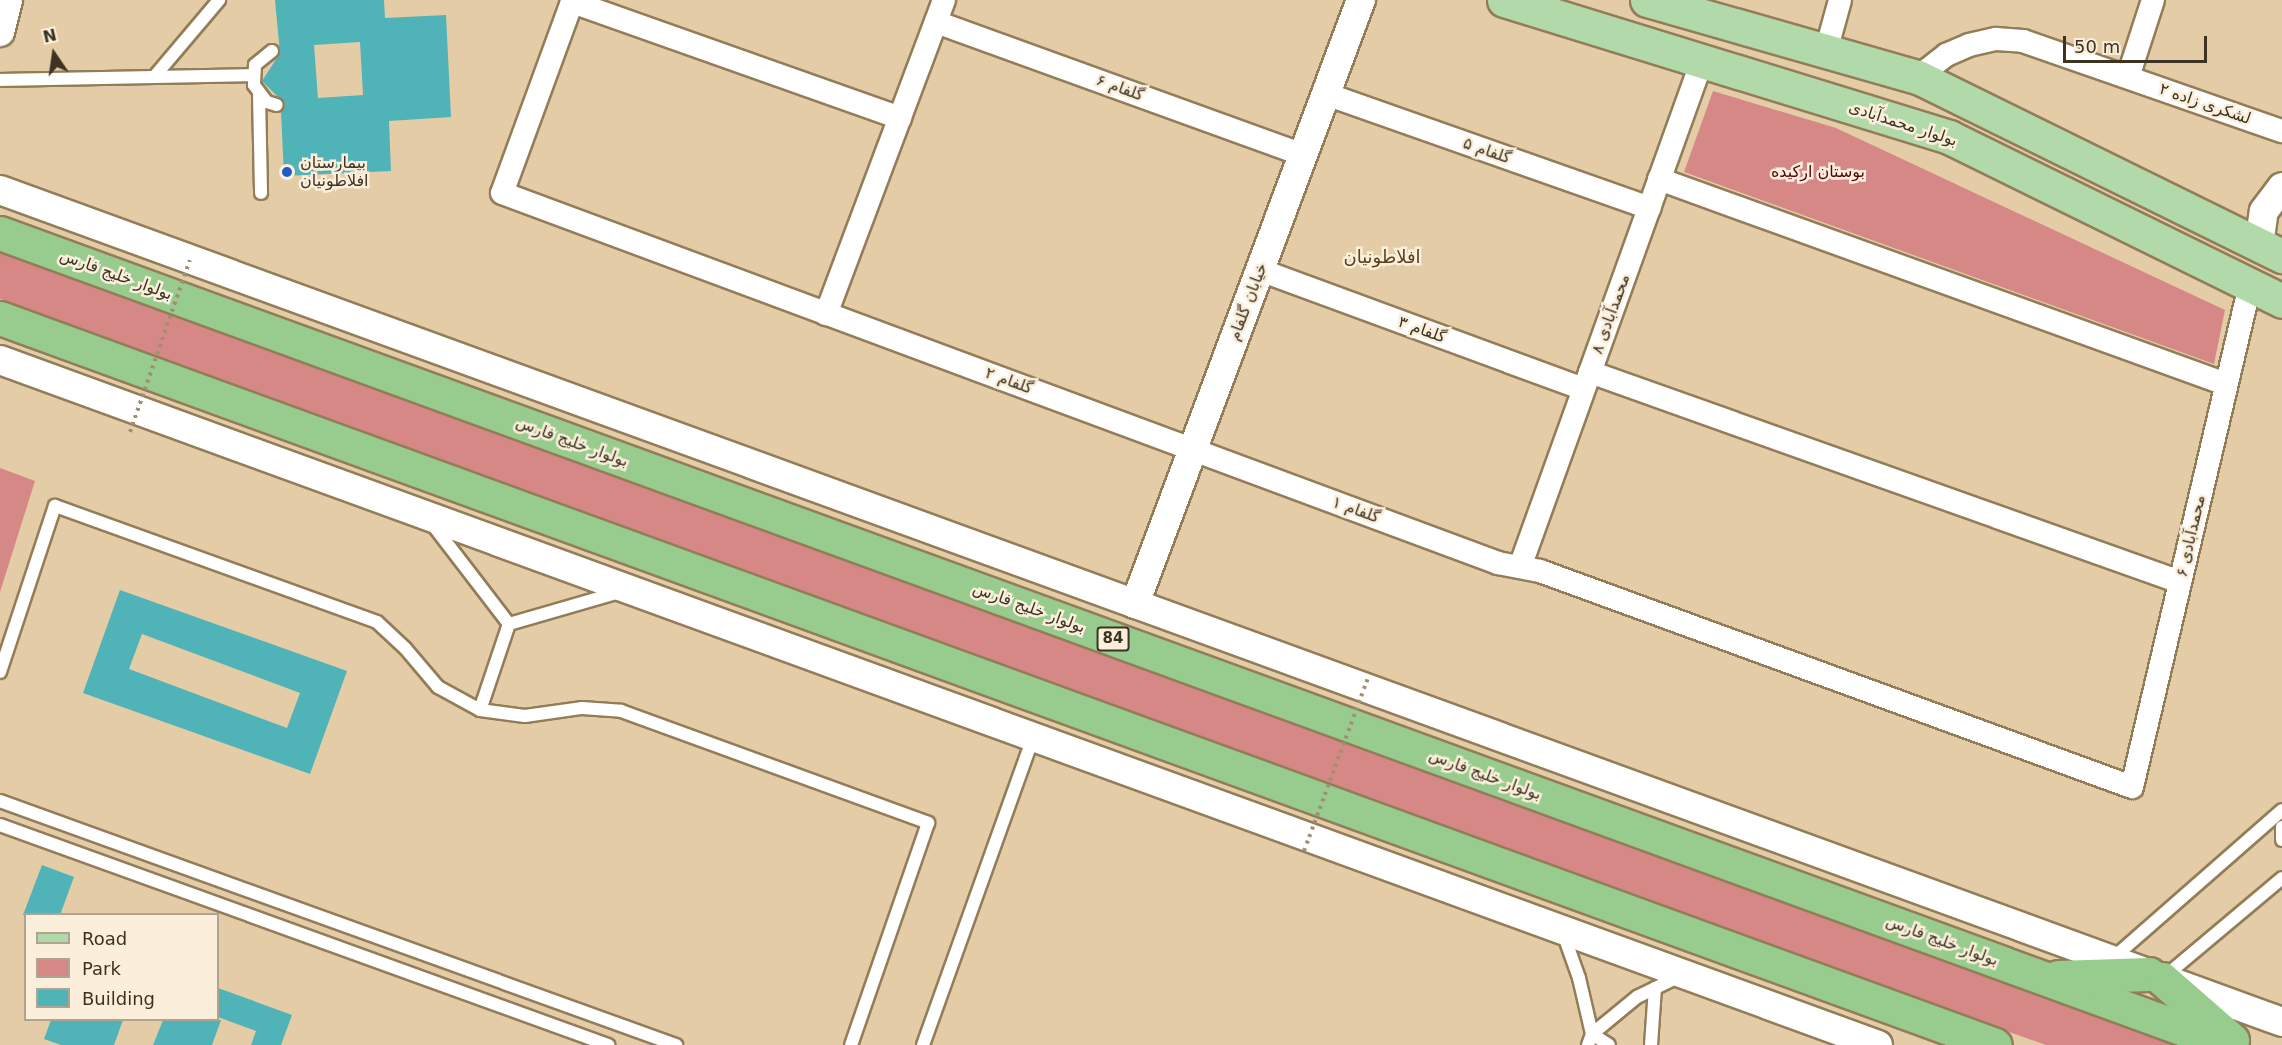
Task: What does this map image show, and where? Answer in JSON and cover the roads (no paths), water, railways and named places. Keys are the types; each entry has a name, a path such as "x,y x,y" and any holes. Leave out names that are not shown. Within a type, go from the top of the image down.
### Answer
{"highway":[{"name":"بولوار خلیج فارس","path":"0,233 2227,1045"},
{"path":"0,318 1995,1045"},
{"path":"2043,978 2156,976 2237,1045"}],"main road":[{"name":"بولوار محمدآبادی","path":"1504,0 1950,137 2282,301"},
{"path":"1647,0 1918,77 2271,250 2250,285"}],"street":[{"path":"0,32 8,0"},
{"path":"826,314 944,0"},
{"name":"خیابان گلفام","path":"1135,604 1361,0"},
{"path":"1826,51 1839,0"},
{"path":"2128,77 2153,0"},
{"name":"گلفام ۲","path":"900,118 572,2 502,194 1193,449"},
{"name":"گلفام ۶","path":"936,22 1303,155"},
{"name":"لشکری زاده ۲","path":"1918,77 1946,55 1996,39 2023,41 2282,131"},
{"name":"محمدآبادی ۸","path":"1520,567 1702,61"},
{"name":"گلفام ۵","path":"1326,94 1649,208"},
{"path":"1659,179 2226,384"},
{"path":"2271,250 2264,211 2282,187"},
{"path":"0,190 2282,1022"},
{"path":"145,286 159,248"},
{"name":"گلفام ۳","path":"1260,270 2180,582"},
{"name":"محمدآبادی ۶","path":"2132,787 2250,285"},
{"path":"0,360 1878,1045"},
{"name":"گلفام ۱","path":"1193,449 1498,562 1520,567 2132,787"}],"lane":[{"path":"154,77 219,0"},
{"path":"261,193 259,95 253,75 262,56 272,51"},
{"path":"0,80 253,75"},
{"path":"259,95 277,105"},
{"path":"0,672 55,506 377,622 405,648 438,687 480,710 525,716 582,708 621,711 928,823 851,1045"},
{"path":"426,516 509,624"},
{"path":"509,624 629,590"},
{"path":"480,710 509,624"},
{"path":"923,1045 1033,737"},
{"path":"0,801 676,1045"},
{"path":"2111,960 2282,810"},
{"path":"0,825 608,1045"},
{"path":"2282,827 2282,840"},
{"path":"2156,976 2282,878"},
{"path":"1561,929 1579,978 1590,1039"},
{"path":"1590,1039 1637,998 1683,974"},
{"path":"1651,1045 1656,988"},
{"path":"1590,1039 1609,1045"}],"place":[{"name":"بیمارستان افلاطونیان","path":"287,172"}],"district":[{"name":"افلاطونیان","path":"1382,257"}],"park label":[{"name":"بوستان ارکیده","path":"1818,172"}]}
